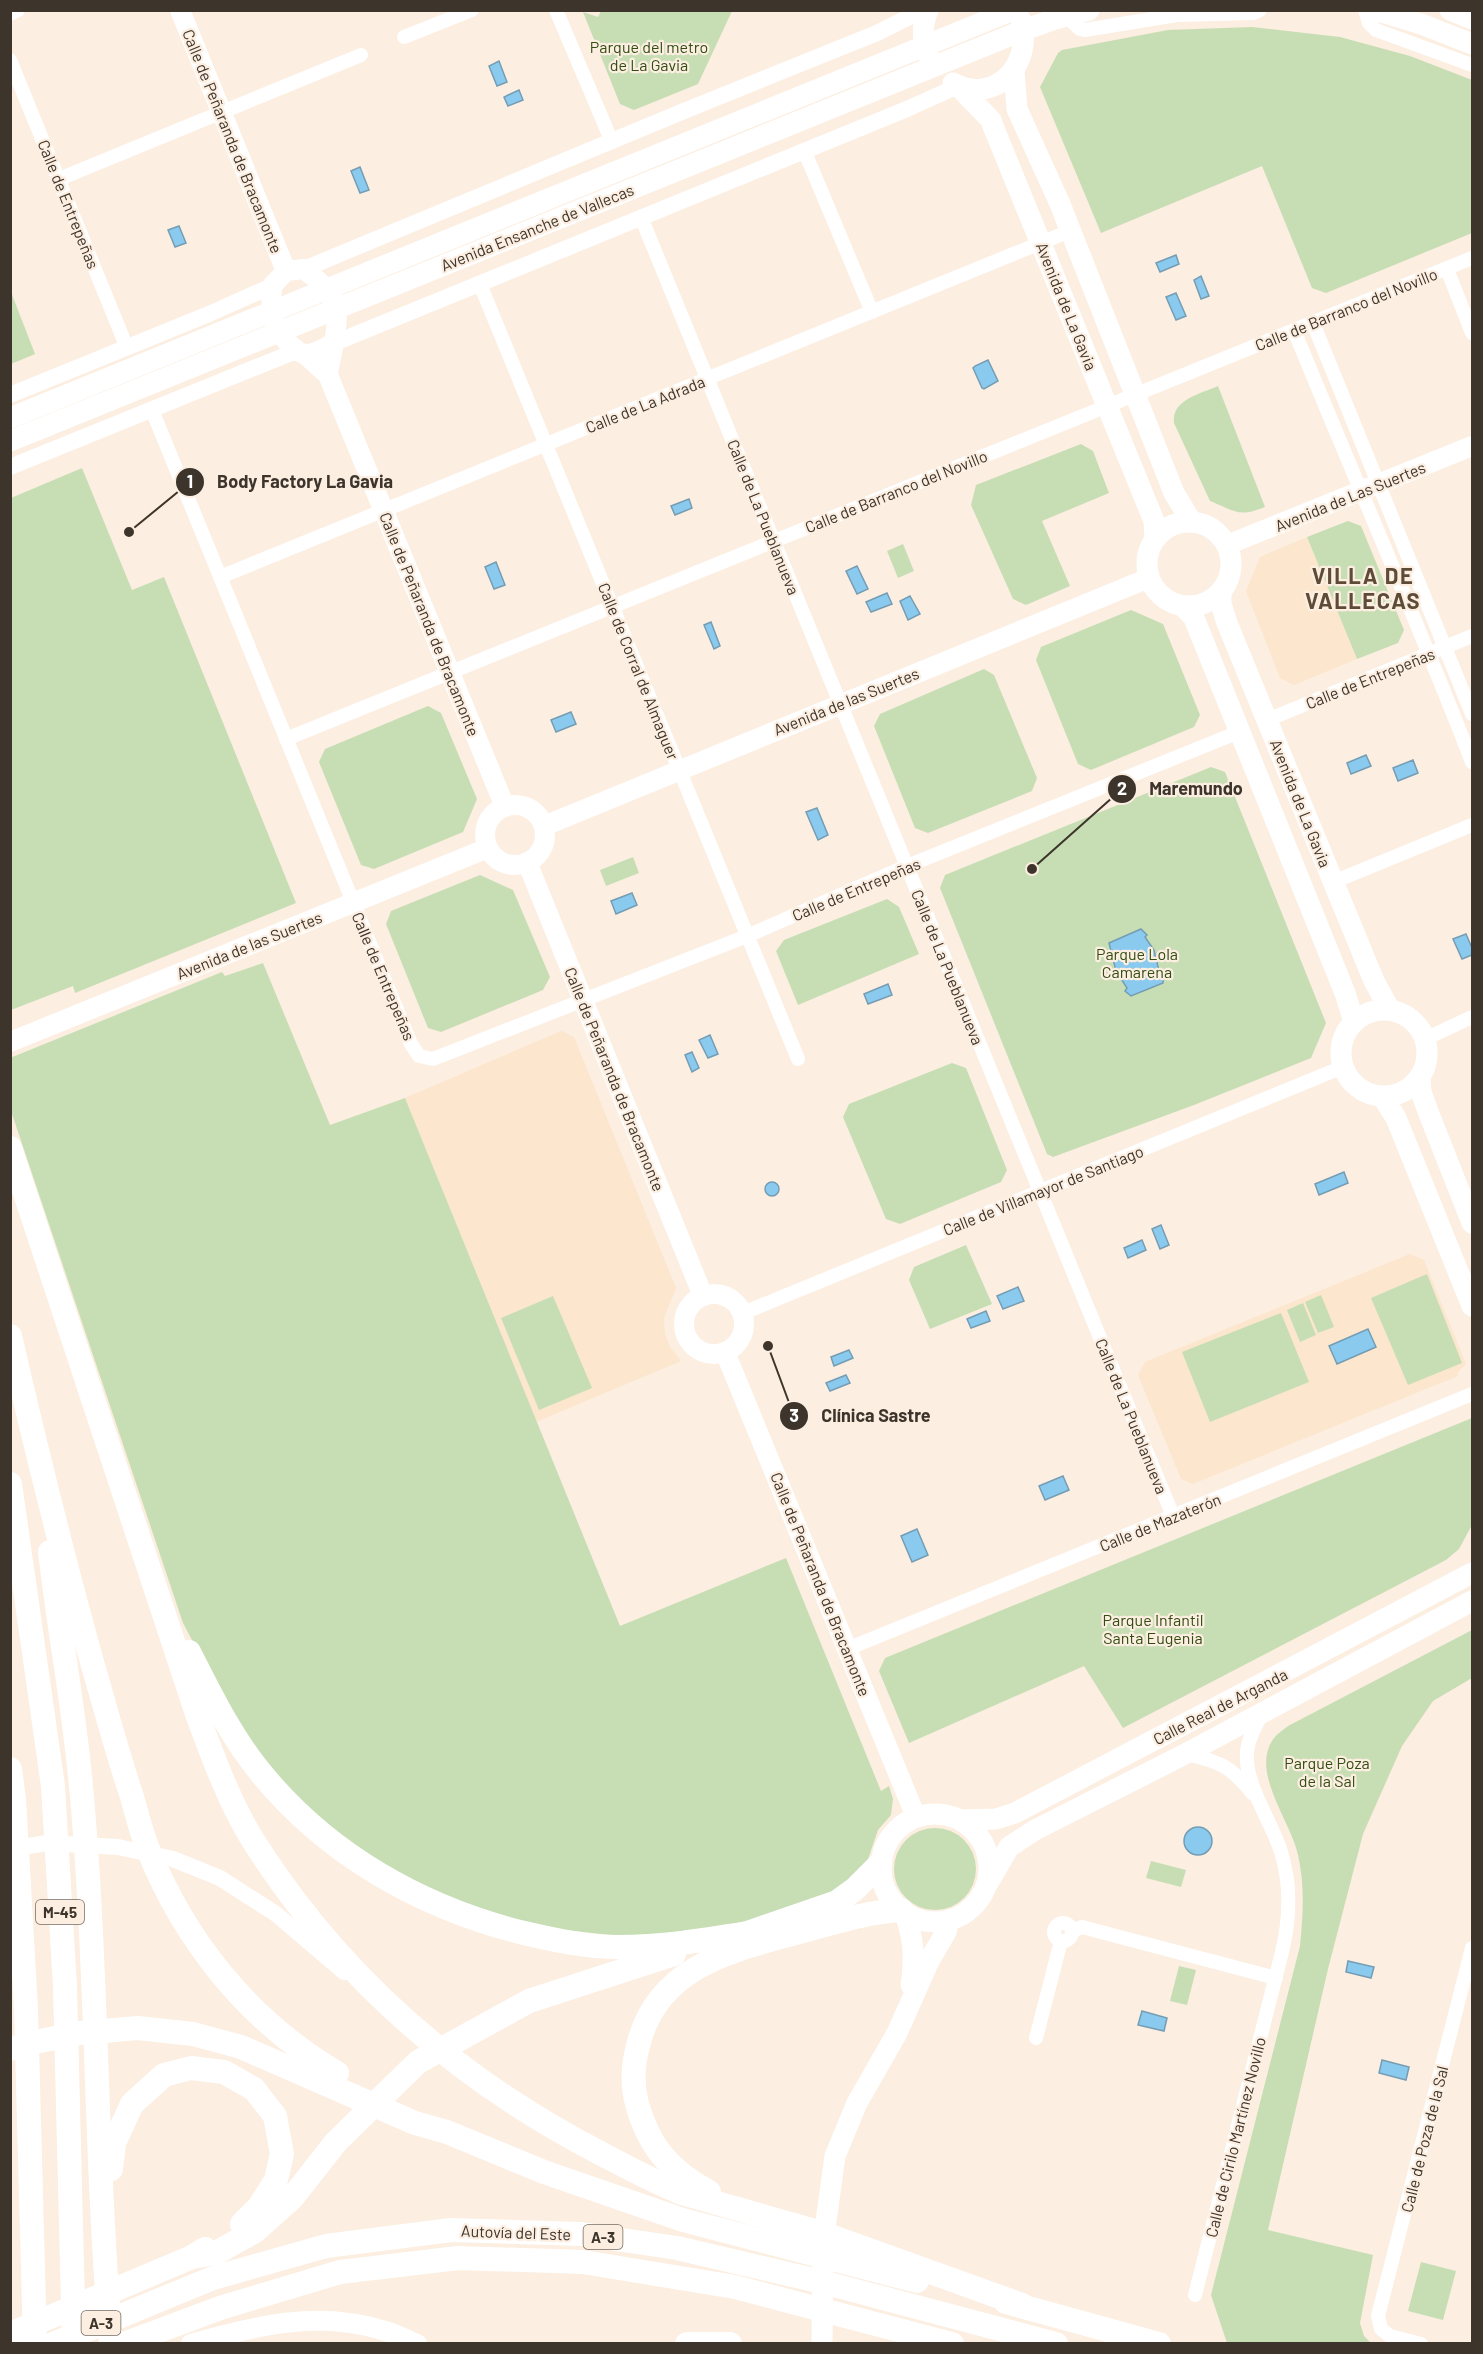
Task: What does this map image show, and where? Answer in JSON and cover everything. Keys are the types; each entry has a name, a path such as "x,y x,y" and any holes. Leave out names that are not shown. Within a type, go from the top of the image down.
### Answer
{"highway":[{"path":"10,1148 197,1714 221,1778 254,1841 292,1896 348,1965 403,2020 473,2076 549,2127 660,2184 682,2193 822,2232 1022,2305"},
{"path":"10,1336 38,1454 118,1754 148,1848 171,1898 198,1944 225,1979 263,2020 344,2085"},
{"path":"38,1454 81,1785 93,1983 104,2259 111,2343"},
{"name":"M-45","path":"10,1484 53,1786 65,1988 74,2343"},
{"path":"134,1521 183,1640 220,1712 260,1773 304,1819 355,1859 405,1891 452,1912 493,1926 557,1941 616,1947 658,1945 749,1934"},
{"name":"M-45","path":"10,1769 15,1811 26,2008 35,2343"},
{"path":"192,2257 216,2253 262,2224 292,2198 336,2142 418,2062 529,2001 642,1963 749,1934 837,1902 855,1889 880,1864"},
{"path":"737,2208 690,2182 663,2159 643,2127 634,2093 635,2060 642,2028 660,1998 686,1973 714,1958 753,1944 875,1911 902,1911"},
{"path":"10,2049 80,2033 138,2028 192,2034 241,2047 344,2085 447,2132 544,2172 683,2220 943,2288 1022,2305 1159,2343"},
{"path":"10,2334 192,2257 239,2227 259,2207 276,2180 282,2154 275,2116 254,2089 224,2072 191,2068 164,2075 132,2104 114,2143 104,2259"},
{"name":"Autovía del Este","path":"53,2343 213,2278 326,2246 451,2230 582,2234 677,2248 822,2282 1056,2343"},
{"name":"Autovía del Este","path":"124,2343 220,2308 340,2272 458,2258 583,2262 735,2287 952,2343"},
{"path":"687,2343 730,2343"}],"main road":[{"name":"Calle de Peñaranda de Bracamonte","path":"180,10 222,111 295,270 331,299 337,329 332,344 328,375"},
{"name":"Avenida de La Gavia","path":"928,10 923,27 925,46 935,68 945,79 958,86 991,120 1154,521 1155,538"},
{"name":"Avenida Ensanche de Vallecas","path":"331,299 925,46 1018,17 1066,16 1089,10"},
{"path":"1375,10 1421,24 1473,44"},
{"path":"1450,10 1473,19"},
{"name":"Avenida de La Gavia","path":"1018,17 1023,51 1014,71 1017,109 1070,231 1174,493 1191,521"},
{"name":"Avenida Ensanche de Vallecas","path":"10,441 274,322 331,299 935,68 1018,17"},
{"path":"958,86 986,88 1000,82 1014,71"},
{"name":"Calle de Peñaranda de Bracamonte","path":"272,286 295,270"},
{"path":"272,286 274,322"},
{"name":"Calle de Peñaranda de Bracamonte","path":"274,322 301,352 328,375 505,807"},
{"name":"Avenida Ensanche de Vallecas","path":"10,418 243,325 274,322"},
{"name":"Avenida Ensanche de Vallecas","path":"301,352 320,350 332,344"},
{"name":"Avenida de Las Suertes","path":"1227,545 1473,447"},
{"path":"1191,521 1212,528 1227,545 1231,555 1231,569 1229,579 1221,592 1212,600 1198,606 1184,606 1163,598 1149,578 1147,563 1148,551 1155,538 1163,530 1176,523 1191,521"},
{"name":"Avenida de las Suertes","path":"544,826 1149,578"},
{"name":"Avenida de La Gavia","path":"1221,592 1221,604 1227,623 1374,981 1390,1010"},
{"name":"Avenida de La Gavia","path":"1184,606 1194,618 1345,993 1354,1022"},
{"path":"517,805 528,808 538,815 544,826 543,847 527,862 509,864 500,861 488,848 485,836 487,823 494,813 505,807 517,805"},
{"name":"Avenida de las Suertes","path":"18,1039 488,848"},
{"name":"Calle de Peñaranda de Bracamonte","path":"527,862 703,1296"},
{"path":"1377,1010 1390,1010 1405,1015 1417,1025 1425,1039 1428,1052 1426,1065 1420,1077 1410,1088 1396,1095 1369,1094 1349,1079 1343,1067 1341,1051 1345,1035 1354,1022 1365,1014 1377,1010"},
{"path":"1420,1077 1421,1092 1470,1212"},
{"path":"1382,1096 1396,1118 1473,1306"},
{"path":"713,1293 723,1294 732,1299 743,1313 743,1333 739,1341 725,1352 715,1354 704,1352 688,1339 684,1319 694,1301 703,1296 713,1293"},
{"name":"Calle de Peñaranda de Bracamonte","path":"725,1352 916,1817"},
{"name":"Calle Real de Arganda","path":"963,1820 996,1818 1015,1813 1473,1573"},
{"name":"Calle Real de Arganda","path":"988,1883 1004,1856 1018,1840 1262,1714 1473,1601"},
{"path":"902,1911 929,1921 950,1920 970,1911 984,1894 990,1869 988,1855 983,1841 963,1820 944,1814 916,1817 899,1827 886,1843 880,1864 881,1882 887,1896 902,1911 911,1929 915,1952 908,2007"},
{"path":"822,2343 823,2243 835,2156 857,2103 897,2033 950,1920"},
{"path":"191,2343 262,2325 314,2320 347,2322 382,2330 417,2343"}],"street":[{"path":"10,14 18,10"},
{"path":"404,38 472,10"},
{"path":"556,10 612,141"},
{"path":"295,270 877,33 923,10"},
{"path":"1066,16 1080,29 1085,30 1177,15 1253,13 1260,10"},
{"path":"1365,10 1369,23 1376,30 1473,65"},
{"path":"59,178 361,55"},
{"name":"Calle de Entrepeñas","path":"10,60 127,348"},
{"name":"Avenida Ensanche de Vallecas","path":"332,344 907,109 958,86"},
{"path":"804,150 872,312"},
{"name":"Calle de La Pueblanueva","path":"641,217 1173,1516"},
{"name":"Calle de La Adrada","path":"220,577 1070,231"},
{"name":"Calle de Barranco del Novillo","path":"286,739 1473,258"},
{"path":"1447,268 1473,333"},
{"name":"Calle de Corral de Almaguer","path":"480,284 798,1059"},
{"path":"10,395 272,286"},
{"path":"1313,323 1473,714"},
{"path":"1294,330 1360,493 1430,653 1473,762"},
{"name":"Avenida Ensanche de Vallecas","path":"10,467 301,352"},
{"name":"Calle de Entrepeñas","path":"152,410 411,1044 419,1056 433,1059 581,999 747,936 907,866 1239,732"},
{"name":"Calle de Entrepeñas","path":"1268,720 1473,636"},
{"path":"1333,882 1473,825"},
{"path":"1425,1039 1473,1017"},
{"name":"Calle de Villamayor de Santiago","path":"743,1313 1343,1067"},
{"name":"Calle de Mazaterón","path":"847,1649 1473,1394"},
{"name":"Calle de Cirilo Martínez Novillo","path":"1195,2295 1276,1978 1287,1921 1286,1878 1275,1833 1248,1769 1247,1752 1253,1731 1262,1714"},
{"name":"Calle de Cirilo Martínez Novillo","path":"1185,1754 1225,1764 1240,1777 1260,1802"},
{"path":"10,1849 46,1843 118,1846 173,1859 220,1878 276,1914 403,2020"},
{"path":"1036,2038 1061,1941 1054,1935 1056,1926 1061,1923 1067,1924 1072,1931 1082,1928 1276,1978"},
{"name":"Calle de Poza de la Sal","path":"1421,2343 1390,2336 1380,2329 1378,2316 1473,1948"}],"shaded area":[{"path":"1307,537 1357,659 1294,685 1280,678 1246,591 1260,557"},
{"path":"561,1031 574,1037 676,1288 664,1318 665,1334 670,1347 681,1361 536,1422 405,1098"},
{"path":"1410,1254 1424,1260 1466,1364 1457,1373 1458,1376 1193,1484 1181,1479 1138,1375 1145,1362"}],"green space":[{"name":"Parque del metro de La Gavia","path":"601,10 732,11 698,84 634,110 620,104 583,12 598,17"},
{"path":"1252,27 1340,37 1410,56 1472,80 1472,233 1326,293 1312,288 1262,166 1101,233 1040,87 1058,53 1062,50 1168,30"},
{"path":"11,292 35,354 10,364"},
{"path":"1218,386 1265,507 1243,513 1210,501 1174,423 1174,415 1182,403"},
{"path":"1081,444 1093,451 1109,493 1042,521 1070,586 1026,605 1013,599 971,505 976,485"},
{"path":"82,468 132,590 164,577 296,903 75,993 73,986 11,1010 11,498"},
{"path":"1348,521 1361,526 1404,630 1398,643 1357,659 1307,537"},
{"path":"903,544 914,571 898,578 887,551"},
{"path":"1131,610 1163,624 1200,715 1194,727 1091,770 1078,764 1036,660 1041,647"},
{"path":"984,669 994,675 1037,778 1032,791 928,833 915,828 874,726 880,714"},
{"path":"428,706 441,713 477,799 463,832 374,869 361,865 319,762 325,749"},
{"name":"Parque Lola Camarena","path":"1211,767 1225,772 1326,1023 1311,1058 1194,1105 1053,1157 1047,1154 940,888 945,875"},
{"path":"633,857 639,873 606,886 600,870"},
{"path":"480,875 513,890 550,977 543,990 441,1032 428,1028 386,924 391,911"},
{"path":"887,899 899,907 919,954 798,1005 776,951 784,940"},
{"path":"263,963 330,1125 405,1098 620,1626 786,1558 881,1791 889,1786 893,1799 891,1815 878,1830 864,1871 852,1886 732,1928 630,1937 564,1930 501,1917 436,1893 367,1855 312,1814 267,1768 229,1710 183,1623 11,1111 10,1058 222,972 225,976"},
{"path":"952,1063 966,1068 1007,1170 1001,1182 900,1224 886,1219 843,1117 849,1104"},
{"path":"966,1245 992,1304 930,1329 909,1280 914,1267"},
{"path":"1427,1274 1462,1363 1408,1385 1371,1298"},
{"path":"1321,1295 1334,1327 1318,1333 1305,1302"},
{"path":"553,1296 592,1388 539,1410 501,1318"},
{"path":"1303,1303 1316,1335 1300,1342 1287,1310"},
{"path":"1281,1313 1309,1382 1210,1422 1182,1352"},
{"name":"Parque Infantil Santa Eugenia","path":"1472,1418 1472,1525 1459,1549 1446,1560 1123,1728 1084,1666 909,1743 879,1671 885,1658"},
{"name":"Parque Poza de la Sal","path":"1472,1630 1472,1678 1433,1701 1402,1746 1363,1834 1328,1969 1268,2230 1373,2255 1360,2323 1364,2336 1371,2343 1227,2343 1211,2295 1300,1946 1302,1923 1302,1889 1298,1855 1269,1781 1266,1765 1268,1751 1274,1738 1288,1726"},
{"path":"927,1828 943,1828 958,1835 969,1846 976,1861 973,1885 964,1898 943,1910 927,1910 912,1903 901,1892 894,1877 894,1861 901,1846 912,1835"},
{"path":"1151,1861 1186,1870 1181,1887 1146,1878"},
{"path":"1179,1966 1196,1970 1187,2005 1170,2001"},
{"path":"1421,2262 1456,2271 1443,2320 1408,2311"}],"water":[{"path":"499,61 507,82 497,86 489,66"},
{"path":"519,90 523,100 508,106 504,97"},
{"path":"360,167 369,190 360,193 351,171"},
{"path":"179,226 186,243 175,247 168,230"},
{"path":"1176,255 1179,264 1160,272 1156,263"},
{"path":"1201,276 1209,296 1201,299 1194,280"},
{"path":"1176,293 1186,316 1176,320 1166,297"},
{"path":"988,360 998,381 984,389 973,368"},
{"path":"689,499 692,508 675,515 671,506"},
{"path":"496,562 505,585 494,589 485,567"},
{"path":"857,566 868,589 857,594 846,571"},
{"path":"887,593 892,604 871,612 866,602"},
{"path":"910,596 920,614 908,620 900,601"},
{"path":"711,622 720,646 714,649 704,625"},
{"path":"571,712 576,724 556,732 551,720"},
{"path":"1366,755 1371,766 1351,774 1347,763"},
{"path":"1413,760 1418,773 1398,781 1393,768"},
{"path":"817,808 828,835 818,840 806,812"},
{"path":"632,893 637,905 616,914 611,901"},
{"path":"1141,929 1147,935 1145,937 1154,950 1160,975 1163,975 1163,983 1131,996 1125,991 1127,988 1116,971 1109,943"},
{"path":"1466,934 1472,948 1472,955 1462,959 1453,939"},
{"path":"888,984 892,995 868,1004 864,994"},
{"path":"710,1035 718,1054 708,1058 699,1040"},
{"path":"692,1052 699,1068 692,1072 685,1055"},
{"path":"1344,1172 1348,1183 1319,1195 1315,1184"},
{"path":"772,1182 777,1184 779,1189 777,1194 772,1196 767,1194 765,1189 767,1184"},
{"path":"1161,1225 1169,1245 1160,1249 1152,1229"},
{"path":"1142,1240 1146,1250 1128,1258 1124,1248"},
{"path":"1018,1287 1024,1301 1003,1309 997,1296"},
{"path":"986,1311 990,1321 971,1328 967,1319"},
{"path":"1368,1329 1376,1347 1337,1364 1329,1346"},
{"path":"849,1350 853,1358 834,1366 831,1357"},
{"path":"846,1375 850,1383 830,1391 826,1383"},
{"path":"1063,1476 1069,1490 1045,1500 1039,1486"},
{"path":"917,1529 928,1555 912,1562 901,1536"},
{"path":"1198,1827 1208,1831 1212,1841 1208,1851 1198,1855 1188,1851 1184,1841 1188,1831"},
{"path":"1348,1961 1374,1967 1371,1978 1346,1972"},
{"path":"1142,2011 1167,2018 1164,2031 1138,2025"},
{"path":"1382,2060 1409,2067 1406,2080 1379,2073"}],"place":[{"name":"Body Factory La Gavia","path":"129,532"},
{"name":"Maremundo","path":"1032,869"},
{"name":"Clínica Sastre","path":"768,1346"}],"district":[{"name":"VILLA DE VALLECAS","path":"1363,588"}]}
